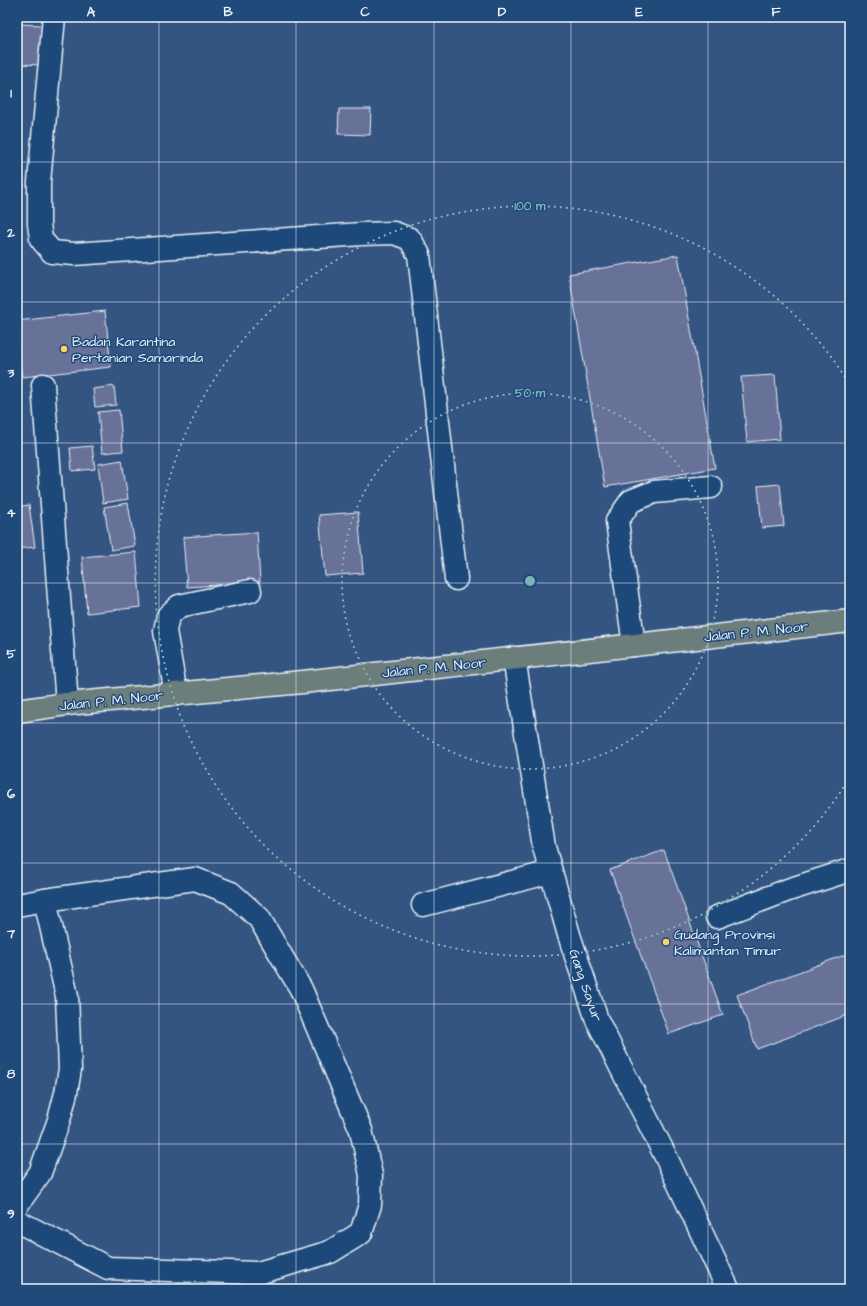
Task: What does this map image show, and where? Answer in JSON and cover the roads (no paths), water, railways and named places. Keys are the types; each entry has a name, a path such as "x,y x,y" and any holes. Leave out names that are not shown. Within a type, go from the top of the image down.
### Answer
{"highway":[{"name":"Jalan P. M. Noor","path":"17,711 67,704 303,682 850,621"}],"street":[{"path":"54,17 39,182 39,224 41,239 52,252 74,254 362,234 394,233 410,239 419,255 456,579"},
{"path":"44,385 67,704"},
{"path":"634,645 617,521 630,501 654,492 711,487"},
{"path":"176,694 165,631 168,616 179,606 250,591"},
{"name":"Gang Sayur","path":"514,658 544,847 569,935 597,1020 665,1155 728,1289"},
{"path":"717,917 788,890 850,870"},
{"path":"423,905 551,872"},
{"path":"17,905 195,879 231,893 259,918 301,989 361,1130 371,1175 370,1205 361,1233 330,1252 258,1273 108,1268 17,1221"},
{"path":"17,1205 40,1173 59,1120 70,1069 68,996 45,900"}],"place":[{"name":"Badan Karantina Pertanian Samarinda","path":"64,349"},
{"name":"Gudang Provinsi Kalimantan Timur","path":"666,942"}]}
